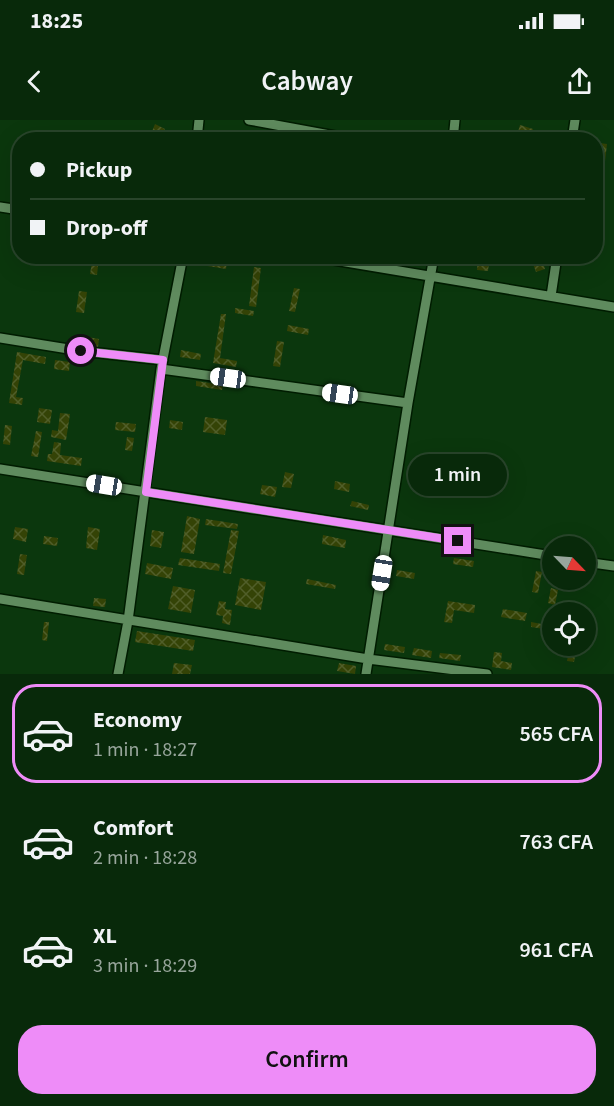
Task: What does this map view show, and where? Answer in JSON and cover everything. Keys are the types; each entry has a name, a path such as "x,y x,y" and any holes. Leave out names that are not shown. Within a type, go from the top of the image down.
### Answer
{"street":[{"path":"249,120 314,132"},
{"path":"118,674 128,621 162,364 181,264"},
{"path":"356,264 614,307"},
{"path":"366,674 408,403 433,264"},
{"path":"551,296 556,264"},
{"path":"0,338 408,403"},
{"path":"0,469 542,554"},
{"path":"596,564 614,566"},
{"path":"0,598 368,659 487,674"}],"building":[{"path":"155,124 165,129 163,132 152,132"},
{"path":"520,125 533,129 532,132 518,132"},
{"path":"603,144 607,144 605,161 603,161"},
{"path":"92,264 98,264 97,275 90,274"},
{"path":"195,264 227,264 226,269"},
{"path":"477,264 489,264 488,271 477,270"},
{"path":"533,264 543,264 545,269 536,272"},
{"path":"254,267 261,268 256,307 249,306"},
{"path":"294,288 300,289 295,312 289,311"},
{"path":"79,291 87,292 84,313 76,312"},
{"path":"235,308 254,311 253,316 235,313"},
{"path":"221,314 226,314 220,358 237,361 236,367 213,363"},
{"path":"288,325 309,329 308,335 287,331"},
{"path":"82,336 99,339 98,347 80,345"},
{"path":"277,341 284,342 280,367 273,366"},
{"path":"181,350 201,354 200,360 180,357"},
{"path":"17,352 46,357 45,364 23,360 16,397 23,398 22,405 9,403"},
{"path":"55,360 70,362 69,371 54,369"},
{"path":"196,381 223,385 222,390 196,386"},
{"path":"39,408 52,410 50,424 37,422"},
{"path":"60,413 70,414 66,440 51,437 52,430 58,431"},
{"path":"205,417 227,420 225,435 203,432"},
{"path":"170,420 183,422 182,430 169,428"},
{"path":"116,422 136,424 135,432 115,430"},
{"path":"5,425 12,426 10,445 3,444"},
{"path":"36,431 42,432 38,457 31,456"},
{"path":"127,437 134,438 132,451 125,450"},
{"path":"54,442 61,443 60,455 82,458 81,466 47,461 48,454 52,454"},
{"path":"285,472 294,474 291,488 282,487"},
{"path":"335,481 350,484 349,492 334,489"},
{"path":"262,485 277,487 275,497 260,494"},
{"path":"352,501 369,505 368,510 350,506"},
{"path":"187,516 200,519 194,554 181,552"},
{"path":"206,519 238,524 237,529 205,525"},
{"path":"15,527 28,529 26,542 13,539"},
{"path":"88,527 100,529 97,550 86,548"},
{"path":"152,530 164,532 161,548 150,546"},
{"path":"231,530 239,531 231,574 223,573"},
{"path":"323,535 346,540 345,548 322,544"},
{"path":"44,536 58,538 57,546 43,544"},
{"path":"20,554 27,555 24,575 17,574"},
{"path":"180,558 220,564 219,571 178,565"},
{"path":"454,558 474,561 473,567 453,564"},
{"path":"147,563 173,568 171,579 145,574"},
{"path":"397,570 415,573 414,579 396,576"},
{"path":"536,571 542,572 538,593 532,592"},
{"path":"240,578 266,582 261,610 235,605"},
{"path":"307,579 336,585 335,589 306,584"},
{"path":"173,586 195,590 191,613 168,609"},
{"path":"551,590 558,590 556,602 548,602"},
{"path":"94,598 106,599 105,607 93,606"},
{"path":"219,601 226,602 225,609 232,610 230,625 222,623 223,616 216,615"},
{"path":"448,601 475,605 474,613 454,610 452,623 444,622"},
{"path":"503,609 527,613 525,621 501,617"},
{"path":"44,622 49,622 47,641 42,640"},
{"path":"531,622 542,624 542,629 531,627"},
{"path":"137,631 195,640 193,651 135,642"},
{"path":"385,644 405,647 404,653 384,650"},
{"path":"414,648 432,651 431,658 412,655"},
{"path":"494,652 502,653 501,661 512,663 511,670 492,667"},
{"path":"440,653 461,655 460,661 439,658"},
{"path":"568,656 575,656 574,662 567,661"},
{"path":"174,663 192,665 190,674 172,674"},
{"path":"339,663 356,666 355,674 337,671"}],"route":[{"path":"81,351 163,360 146,492 458,541"}]}
